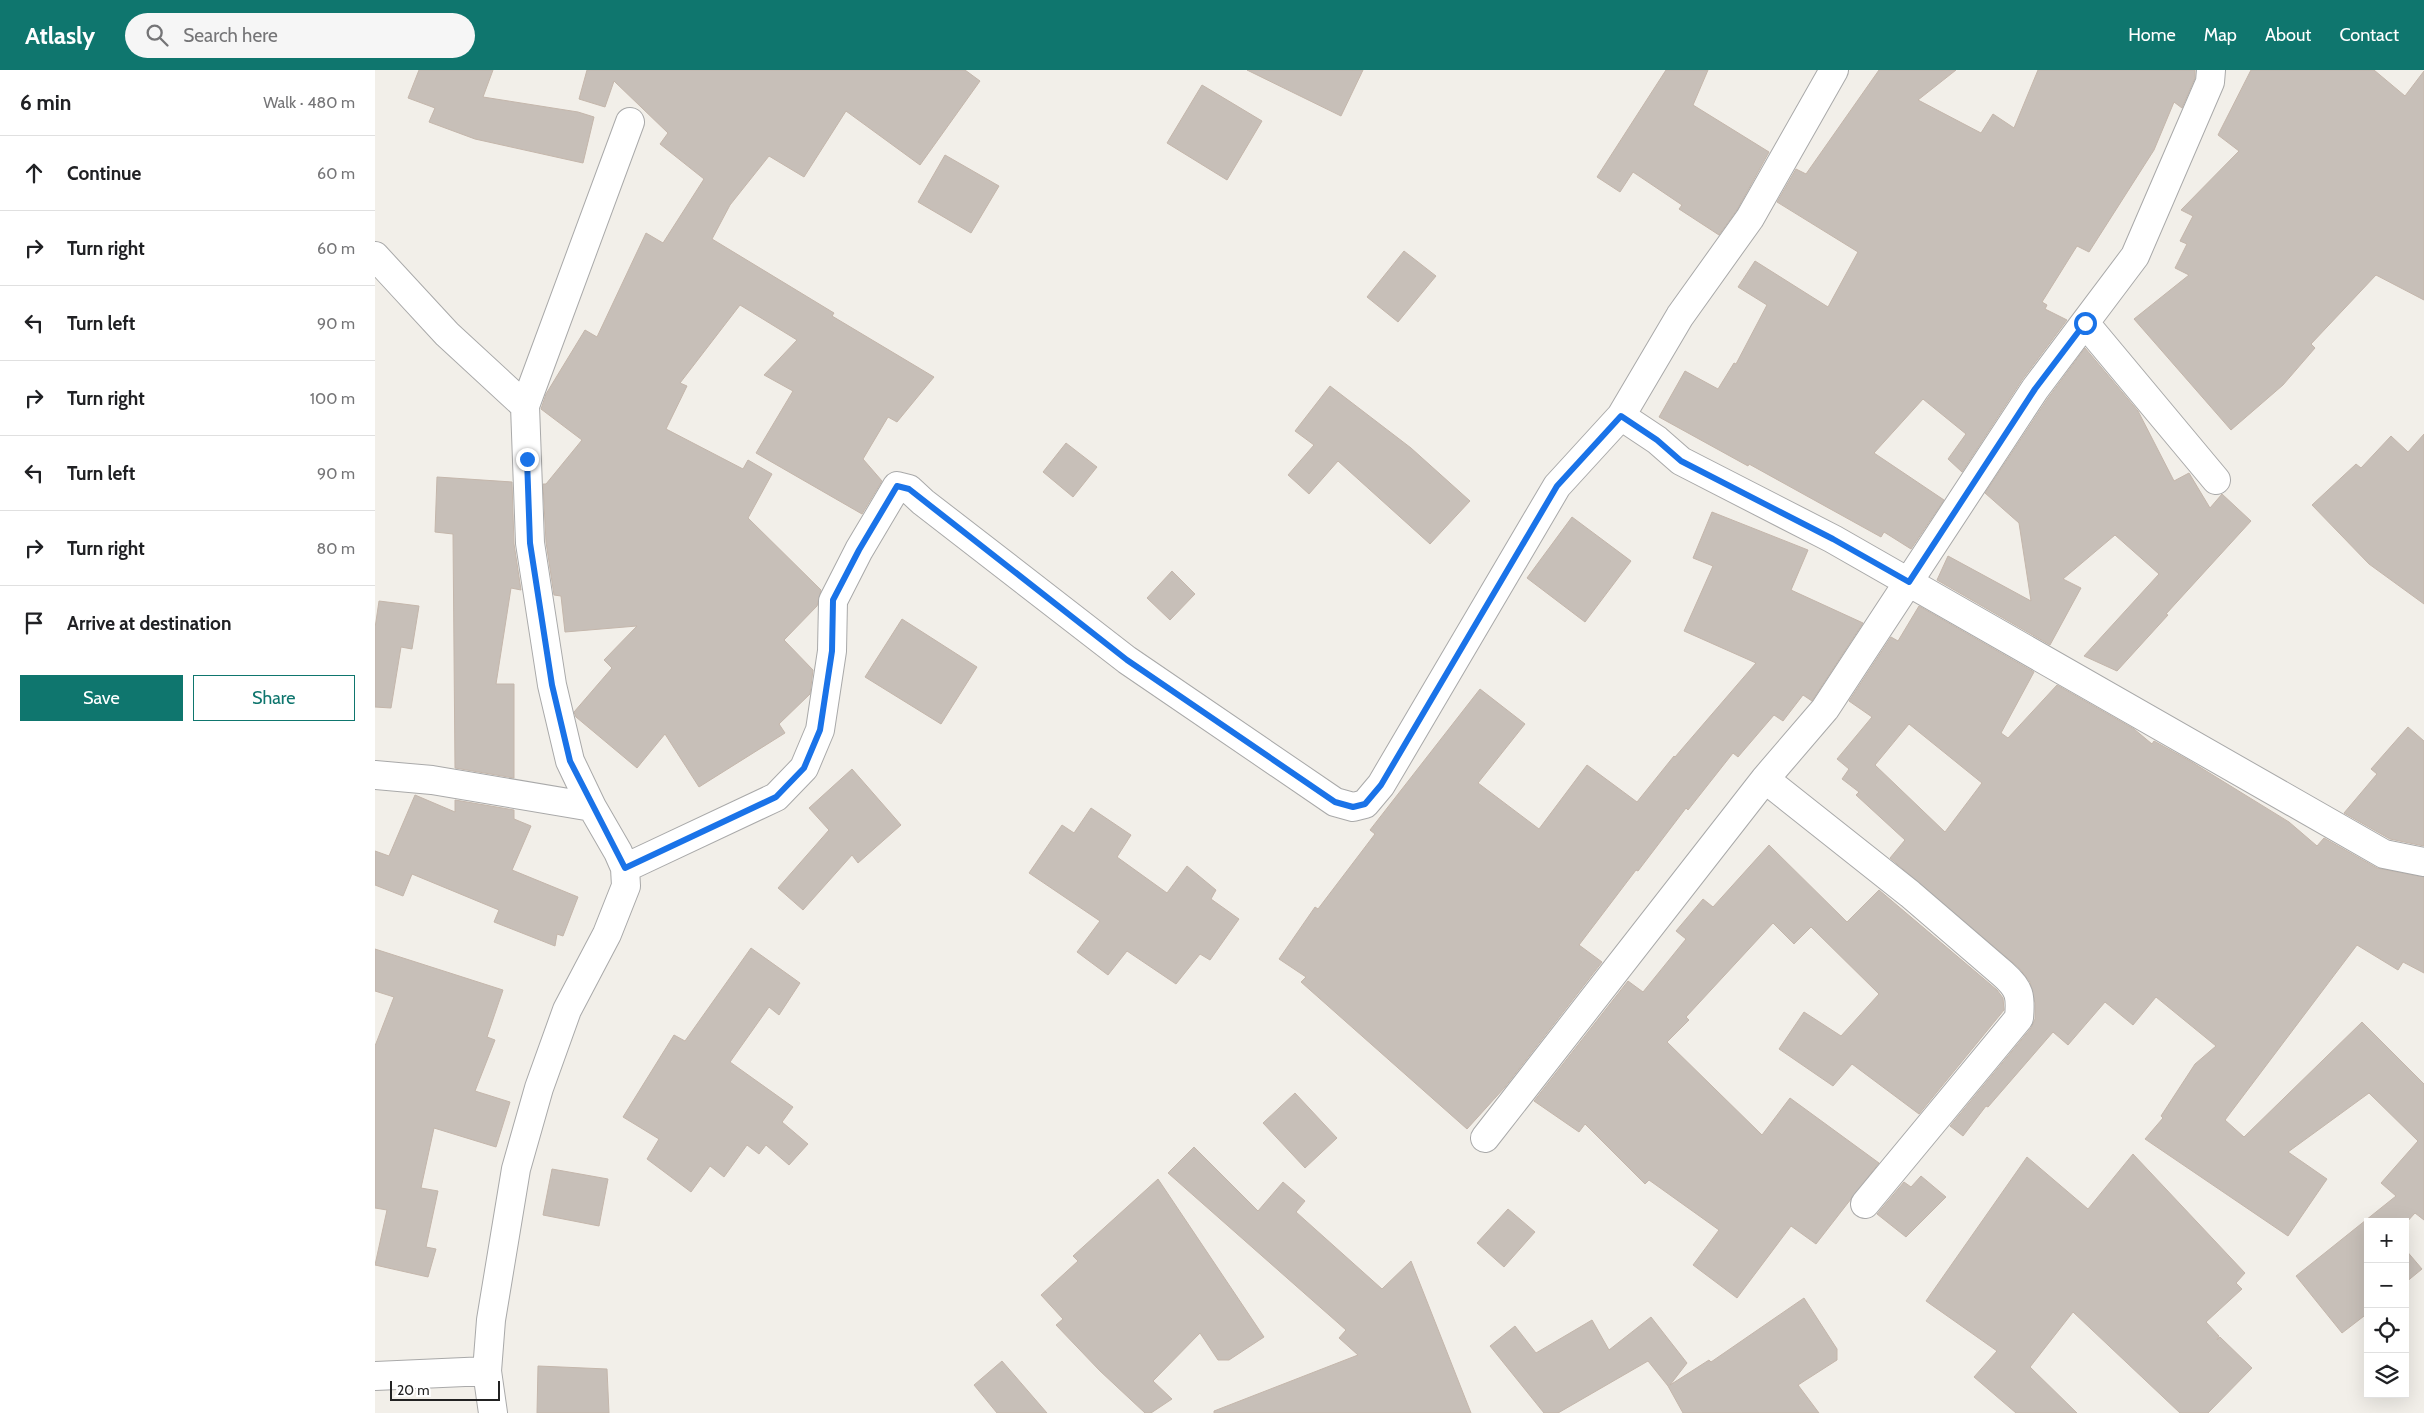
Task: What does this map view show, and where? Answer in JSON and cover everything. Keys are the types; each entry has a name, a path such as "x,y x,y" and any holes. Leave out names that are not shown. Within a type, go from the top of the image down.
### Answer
{"street":[{"path":"625,868 776,797 804,768 820,730 832,651 833,600 859,550 897,486 909,489 1127,660 1296,778 1335,802 1353,807 1365,804 1381,785 1557,486 1621,416 1680,316 1750,218 1833,70"},
{"path":"1485,1138 1765,779 1825,709 2035,389 2135,256 2210,82 2211,70"},
{"path":"493,1413 487,1371 491,1320 516,1169 539,1088 567,1010 607,934 626,886 625,868 570,761 552,685 530,543 525,406 630,122"},
{"path":"375,256 447,334 525,406"},
{"path":"2085,323 2216,480"},
{"path":"1621,416 1657,440 1681,461 1833,539 2384,854 2424,862"},
{"path":"375,775 432,780 592,807"},
{"path":"1765,779 1909,894 2003,974 2015,985 2021,999 2019,1018 1865,1204"},
{"path":"375,1376 487,1371"}],"building":[{"path":"419,70 493,70 483,97 578,112 594,117 583,163 475,139 429,122 435,108 408,98"},
{"path":"587,70 965,70 980,81 920,165 846,111 804,177 769,156 730,205 712,239 834,313 832,316 934,377 897,422 888,417 863,459 882,481 862,514 756,453 793,391 764,375 797,340 740,305 680,383 687,386 666,429 743,469 748,460 772,474 748,518 821,590 817,606 784,640 813,670 810,694 779,724 785,733 699,787 665,734 637,768 576,717 574,712 612,668 604,660 637,626 565,632 561,596 554,595 546,542 543,484 546,484 582,440 541,409 546,394 585,330 597,337 646,233 663,243 704,179 660,144 668,133 614,81 605,107 579,99"},
{"path":"1247,70 1363,70 1341,116"},
{"path":"1666,70 1708,70 1693,105 1769,152 1737,210 1719,235 1679,209 1682,205 1633,172 1620,192 1597,177"},
{"path":"1879,70 1956,70 1918,100 1981,133 1993,114 2014,128 2038,70 2195,70 2195,78 2182,108 2174,102 2154,150 2089,252 2077,246 2042,302 2047,305 2045,309 2067,320 2022,380 1962,472 1948,459 1966,434 1923,399 1874,453 1944,500 1911,549 1884,532 1881,537 1659,417 1685,371 1718,389 1734,363 1736,364 1767,305 1738,287 1755,261 1828,307 1858,252 1777,202 1796,169 1806,174"},
{"path":"2251,70 2374,70 2405,96 2424,71 2424,300 2376,275 2311,344 2315,348 2283,385 2231,430 2134,319 2189,275 2175,268 2187,244 2180,241 2193,216 2181,210 2239,151 2218,135"},
{"path":"1202,85 1262,121 1227,180 1167,143"},
{"path":"945,155 999,186 971,233 918,202"},
{"path":"1404,251 1436,276 1398,322 1367,297"},
{"path":"2085,348 2138,411 2174,481 2189,473 2210,508 2222,494 2251,521 2117,671 2084,656 2159,574 2115,535 2063,579 2081,588 2050,645 1937,580 1948,556 2031,601 2019,523 1985,493 2048,398"},
{"path":"1330,386 1411,448 1470,501 1430,544 1338,461 1309,494 1288,475 1314,445 1295,431"},
{"path":"2424,434 2424,604 2369,564 2312,505 2356,464 2361,468 2391,436 2408,452"},
{"path":"1066,443 1097,467 1073,497 1043,472"},
{"path":"437,477 512,482 514,544 521,590 511,588 496,684 514,684 514,778 455,768 453,534 435,532"},
{"path":"1712,512 1808,550 1791,590 1863,623 1812,701 1803,695 1783,721 1774,715 1738,757 1733,753 1688,810 1686,808 1638,871 1636,870 1579,945 1602,962 1505,1087 1467,1129 1301,982 1306,977 1279,959 1315,907 1318,909 1375,834 1370,830 1480,689 1525,724 1478,783 1539,829 1587,765 1637,802 1674,756 1756,663 1684,631 1713,566 1693,558"},
{"path":"1572,517 1631,561 1585,622 1527,578"},
{"path":"1172,571 1195,594 1170,620 1147,598"},
{"path":"379,601 419,606 412,649 401,647 391,708 375,707 375,628"},
{"path":"1919,606 2034,672 2001,733 2008,738 2057,685 2134,729 2152,744 2154,741 2190,761 2289,822 2317,846 2324,838 2377,868 2424,877 2424,973 2403,962 2398,970 2357,945 2225,1120 2244,1137 2362,1022 2424,1084 2424,1220 2415,1213 2409,1220 2409,1218 2368,1218 2396,1196 2381,1183 2418,1141 2369,1093 2288,1152 2327,1179 2288,1236 2145,1139 2163,1118 2161,1116 2195,1064 2216,1046 2156,997 2133,1025 2105,1002 2068,1045 2053,1032 1988,1107 1986,1106 1963,1136 1950,1126 2031,1028 2035,1019 2035,1003 2030,982 2019,968 1890,858 1905,840 1856,795 1859,792 1842,779 1849,769 1837,759 1872,717 1849,701 1891,637 1898,641","holes":["1909,724 1982,783 1945,832 1875,765"]},
{"path":"902,619 977,667 941,724 865,677"},
{"path":"2408,727 2424,741 2424,846 2390,839 2344,813 2377,774 2371,769"},
{"path":"852,769 901,825 858,863 852,855 803,910 778,888 829,830 809,808"},
{"path":"415,795 455,812 455,800 514,810 514,819 531,826 512,870 578,897 563,936 557,934 555,946 494,922 499,910 412,874 403,896 375,885 375,851 389,856"},
{"path":"1091,808 1131,835 1117,857 1167,893 1187,866 1216,890 1211,899 1239,919 1210,960 1200,954 1176,984 1127,951 1108,975 1077,952 1100,921 1029,873 1062,825 1074,833"},
{"path":"1769,845 1847,922 1879,890 1997,990 2003,998 2004,1010 1919,1114 1852,1064 1833,1086 1779,1049 1804,1012 1841,1036 1879,994 1811,927 1794,944 1773,923 1686,1017 1689,1020 1667,1042 1762,1135 1790,1098 1879,1163 1816,1244 1791,1226 1737,1298 1693,1265 1719,1230 1649,1180 1645,1184 1585,1124 1579,1132 1534,1101 1628,981 1643,992 1686,939 1676,931 1703,899 1713,907"},
{"path":"751,948 800,983 779,1015 769,1007 730,1062 793,1107 782,1122 808,1144 789,1165 766,1145 759,1154 747,1145 724,1177 710,1166 691,1192 647,1159 659,1139 623,1117 674,1035 685,1041"},
{"path":"375,949 503,990 487,1037 495,1040 475,1091 510,1102 496,1147 434,1128 421,1188 438,1191 426,1247 436,1249 428,1277 375,1265 387,1210 375,1208 375,1046 394,997 375,991"},
{"path":"1295,1093 1337,1138 1305,1168 1263,1123"},
{"path":"1194,1147 1258,1211 1283,1182 1305,1201 1296,1212 1382,1289 1411,1261 1471,1413 1214,1413 1214,1411 1358,1355 1339,1338 1346,1330 1168,1173"},
{"path":"2133,1154 2245,1273 2236,1283 2242,1289 2206,1322 2219,1336 2217,1340 2220,1337 2252,1368 2208,1413 2180,1413 2073,1312 2030,1367 2077,1413 2016,1413 1974,1377 1997,1351 1926,1301 2027,1157 2088,1209"},
{"path":"552,1169 608,1179 599,1226 543,1215"},
{"path":"1921,1176 1946,1197 1906,1237 1877,1214 1904,1182 1911,1187"},
{"path":"1158,1179 1264,1337 1229,1360 1218,1360 1200,1333 1153,1381 1172,1399 1151,1413 1145,1413 1100,1371 1056,1325 1063,1319 1041,1295 1078,1261 1073,1256"},
{"path":"1508,1209 1535,1232 1504,1267 1477,1243"},
{"path":"2364,1222 2364,1316 2342,1333 2296,1276"},
{"path":"2409,1254 2422,1269 2409,1280"},
{"path":"1804,1298 1837,1349 1837,1360 1798,1385 1819,1413 1683,1413 1668,1386 1648,1361 1558,1413 1544,1413 1490,1346 1515,1326 1536,1353 1592,1320 1609,1350 1651,1317 1687,1363 1670,1385 1709,1360 1711,1362"},
{"path":"1002,1361 1047,1413 997,1413 974,1385"},
{"path":"538,1366 607,1369 609,1413 537,1413"}],"route":[{"path":"527,459 530,543 552,685 570,761 625,868 776,797 804,768 820,730 832,651 833,600 859,550 897,486 909,489 923,502 1127,660 1296,778 1335,802 1353,807 1365,804 1381,785 1557,486 1621,416 1657,440 1681,461 1833,539 1909,582 1984,470 2035,389 2085,323"}]}
